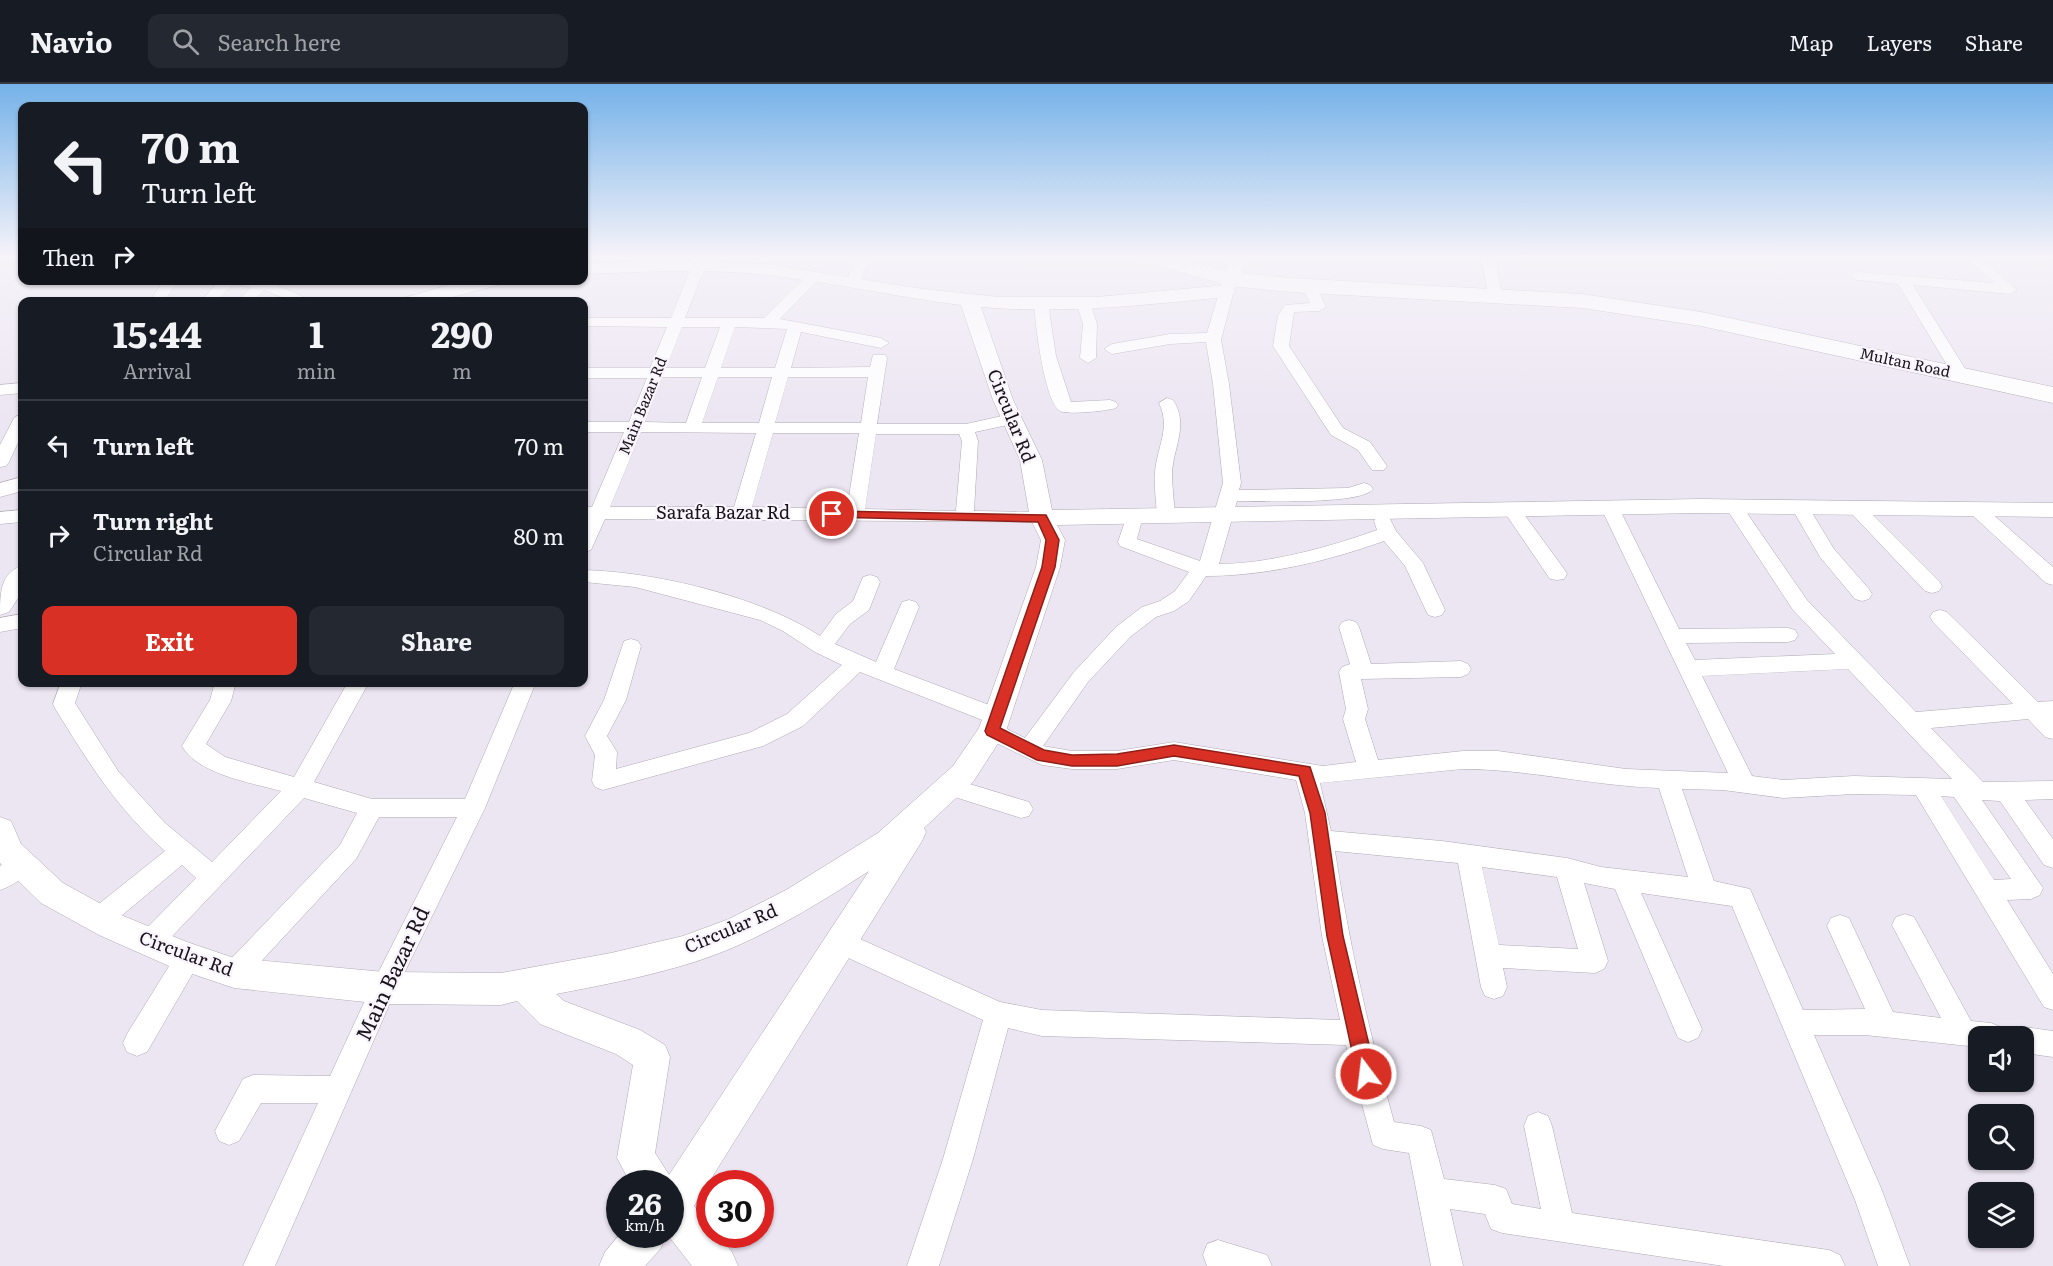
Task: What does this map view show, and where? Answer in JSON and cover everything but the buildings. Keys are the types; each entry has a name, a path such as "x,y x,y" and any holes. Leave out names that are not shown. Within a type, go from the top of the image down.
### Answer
{"main road":[{"name":"Multan Road","path":"1656,312 1701,319 2053,395"}],"street":[{"name":"Main Bazar Rd","path":"591,513 635,427 680,312"},
{"path":"768,323 779,312"},
{"name":"Circular Rd","path":"0,830 9,852 11,872 99,919 188,958 234,973 384,988 501,989 611,968 683,951 741,929 797,900 890,842 963,774 995,724 1048,567 1053,540 1042,518 1031,460 993,375 973,312"},
{"path":"1041,312 1042,330 1051,377 1065,407 1110,405"},
{"path":"1086,312 1090,324 1088,358"},
{"path":"1029,749 1081,677 1123,632 1149,612 1167,606 1182,596 1204,570 1227,505 1232,483 1214,337 1221,312"},
{"path":"1287,312 1281,346 1337,431 1364,446 1378,466"},
{"path":"1922,312 1961,375"},
{"path":"588,322 768,323 882,339 855,515"},
{"path":"692,428 729,323"},
{"path":"741,513 795,326"},
{"path":"1112,349 1170,339 1214,337"},
{"path":"588,373 876,372"},
{"path":"0,390 18,388"},
{"path":"1166,515 1163,469 1167,446 1175,428 1174,414 1167,403"},
{"path":"588,427 966,429 1011,419"},
{"path":"0,462 18,426"},
{"path":"965,517 970,441 966,429"},
{"path":"0,490 18,485"},
{"path":"1042,518 1166,515 1227,505 1350,494 1364,489"},
{"path":"1227,505 1384,522 1512,510 1610,508 1800,507 2053,510"},
{"path":"1734,507 1800,605 1910,721 1969,789 2031,888 1988,891"},
{"path":"1800,507 1827,553 1862,594"},
{"path":"1610,508 1745,784"},
{"path":"1856,508 1932,586"},
{"path":"1976,509 2053,578"},
{"path":"1512,510 1557,574"},
{"name":"Sarafa Bazar Rd","path":"591,513 1042,518"},
{"path":"0,518 18,516"},
{"path":"1134,516 1127,542 1204,570 1236,570 1271,565 1340,550 1384,522"},
{"path":"1384,522 1413,563 1436,610"},
{"path":"588,576 635,580 767,615 790,626 822,648 882,672 995,724 1042,756 1072,760 1117,760 1174,751 1323,775 1463,760 1498,760 1626,778 1723,781 1783,789 1854,785 1923,786 2006,792 2053,790"},
{"path":"0,606 18,580"},
{"path":"822,648 843,619 862,605 870,582"},
{"path":"882,672 909,607"},
{"path":"1940,617 2053,731"},
{"path":"0,625 18,622"},
{"path":"1349,627 1363,672"},
{"path":"1672,636 1788,634"},
{"path":"631,646 615,700 596,736 600,746 606,752 603,781 754,740 795,720 857,663"},
{"path":"1688,668 1731,668 1852,661"},
{"path":"1370,770 1354,719 1357,709 1349,672 1461,669"},
{"path":"70,687 64,704 110,777 157,830 212,877"},
{"path":"224,687 220,701 193,746 218,764 372,808 473,808"},
{"path":"150,942 299,788 356,687"},
{"name":"Main Bazar Rd","path":"259,1266 384,988 473,808 524,687"},
{"path":"1910,721 2053,709"},
{"path":"1305,771 1322,840 1335,936 1356,1033 1383,1135 1421,1140 1446,1266"},
{"path":"1667,779 1705,890"},
{"path":"1923,786 2053,998"},
{"path":"950,787 1021,809"},
{"path":"2006,792 2053,858"},
{"path":"234,973 348,852 372,808"},
{"path":"684,1186 923,812"},
{"path":"1322,840 1567,868 1601,877 1705,890 1741,897 1870,1199 1894,1266"},
{"path":"99,919 182,851"},
{"path":"1468,855 1494,987"},
{"path":"1488,956 1595,961 1567,868"},
{"path":"1623,879 1688,1029"},
{"path":"1905,925 1963,1033"},
{"path":"1840,926 1885,1024"},
{"path":"840,942 998,1014 1042,1023 1356,1033"},
{"path":"138,1043 188,958"},
{"path":"524,985 552,1013 628,1042 652,1057 636,1158 644,1170"},
{"path":"923,1266 958,1160 998,1014"},
{"path":"1795,1023 1865,1022 1968,1034"},
{"path":"2034,1041 2053,1044"},
{"path":"229,1131 253,1089 339,1090"},
{"path":"1538,1126 1560,1226"},
{"path":"1432,1192 1495,1200 1502,1218 1829,1266"},
{"path":"684,1225 718,1266"},
{"path":"619,1266 635,1248"},
{"path":"1218,1255 1256,1266"}],"route":[{"path":"832,514 1042,518 1053,540 1048,567 992,731 1042,756 1072,760 1117,760 1140,754 1174,751 1305,771 1317,813 1335,936 1366,1074"}]}
